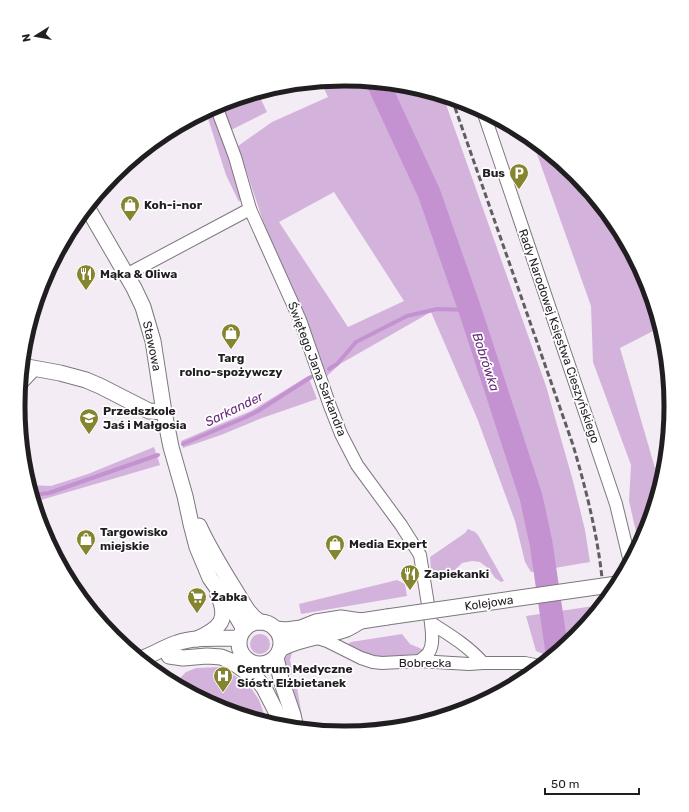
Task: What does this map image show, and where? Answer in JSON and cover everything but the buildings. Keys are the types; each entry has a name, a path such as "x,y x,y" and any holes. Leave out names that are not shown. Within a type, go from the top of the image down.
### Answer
{"street":[{"name":"Świętego Jana Sarkandra","path":"218,113 235,157 250,209 300,320 341,434 357,465 401,525 420,555 431,623 432,644 429,653 419,661"},
{"name":"Rady Narodowej Księstwa Cieszyńskiego","path":"485,118 616,504 628,553"},
{"path":"126,275 250,209"},
{"name":"Stawowa","path":"90,213 134,288 143,307 153,341 171,447 185,496 197,548 210,578 234,612 241,639"},
{"path":"29,368 60,373 86,380 149,411 164,412"},
{"name":"Stawowa","path":"185,496 207,543 238,596 251,614 260,622"},
{"path":"146,656 178,643 196,639 210,633 221,624 223,608 221,600 210,578"},
{"name":"Kolejowa","path":"276,629 286,630 301,628 316,622 341,618 361,621 609,585"},
{"path":"238,596 274,618 290,622 316,622"},
{"name":"Kolejowa","path":"273,657 287,645 345,630 361,621"},
{"path":"147,657 169,656 196,651 226,650 241,639 248,625 260,622 271,625 276,629 281,639 273,657 269,680 280,719"},
{"path":"431,623 463,643 475,653 483,663"},
{"name":"Bobrecka","path":"315,637 373,662 388,663 419,661 469,664 525,663 532,664"},
{"path":"196,639 241,639"},
{"path":"241,639 243,657 249,662 256,664 273,657"},
{"path":"169,656 183,658 207,656 221,657 232,661 263,685 279,718"},
{"path":"273,657 294,721"}],"shaded area":[{"path":"344,86 386,89 427,97 445,102 546,386 573,481 585,530 590,562 531,572 525,562 515,521 477,418 431,312 340,364 327,376 266,230 238,146 272,122 328,97 323,87","holes":["334,192 404,301 348,327 279,222"]},
{"path":"260,98 267,112 231,130 224,110"},
{"path":"215,114 242,196 239,202 226,175 208,117"},
{"path":"536,151 555,166 585,195 610,228 640,284 653,323 655,330 620,348 655,468 658,467 647,509 637,535 629,501 631,465 593,362 591,306"},
{"path":"308,376 317,399 183,448 181,441 251,411"},
{"path":"154,447 160,465 39,500 35,485 51,486 88,474"},
{"path":"468,529 478,535 504,581 501,582 495,578 489,569 480,562 472,561 462,563 454,571 431,571 430,557 465,533"},
{"path":"397,580 405,584 407,596 301,614 299,604"},
{"path":"593,606 570,632 545,654 536,651 526,616"},
{"path":"260,634 267,637 270,644 267,651 260,654 253,651 250,644 253,637"},
{"path":"402,634 410,644 424,650 417,654 382,657 368,654 348,644 351,642"},
{"path":"293,649 290,660 293,673 285,676 283,667 284,661"},
{"name":"Centrum Medyczne Sióstr Elżbietanek","path":"221,667 249,685 259,700 265,716 242,709 203,693 179,679 186,672 196,668"},
{"path":"296,682 302,716 286,685"}],"waterway":[{"name":"Bobrówka","path":"381,88 429,193 470,310 531,497 541,543 556,645"},
{"name":"Sarkander","path":"329,369 337,364 356,342 407,316 437,309 470,310"},
{"name":"Sarkander","path":"183,444 258,411 311,377"},
{"name":"Sarkander","path":"38,494 49,493 158,455"}],"railway":[{"path":"454,106 573,445 593,522 600,562 603,593"}],"place":[{"name":"Bus","path":"519,190"},
{"name":"Koh-i-nor","path":"130,222"},
{"name":"Mąka & Oliwa","path":"86,291"},
{"name":"Targ rolno-spożywczy","path":"231,350"},
{"name":"Przedszkole Jaś i Małgosia","path":"89,435"},
{"name":"Targowisko miejskie","path":"86,556"},
{"name":"Media Expert","path":"335,561"},
{"name":"Zapiekanki","path":"410,591"},
{"name":"Żabka","path":"197,614"},
{"name":"Centrum Medyczne Sióstr Elżbietanek","path":"223,693"}]}
